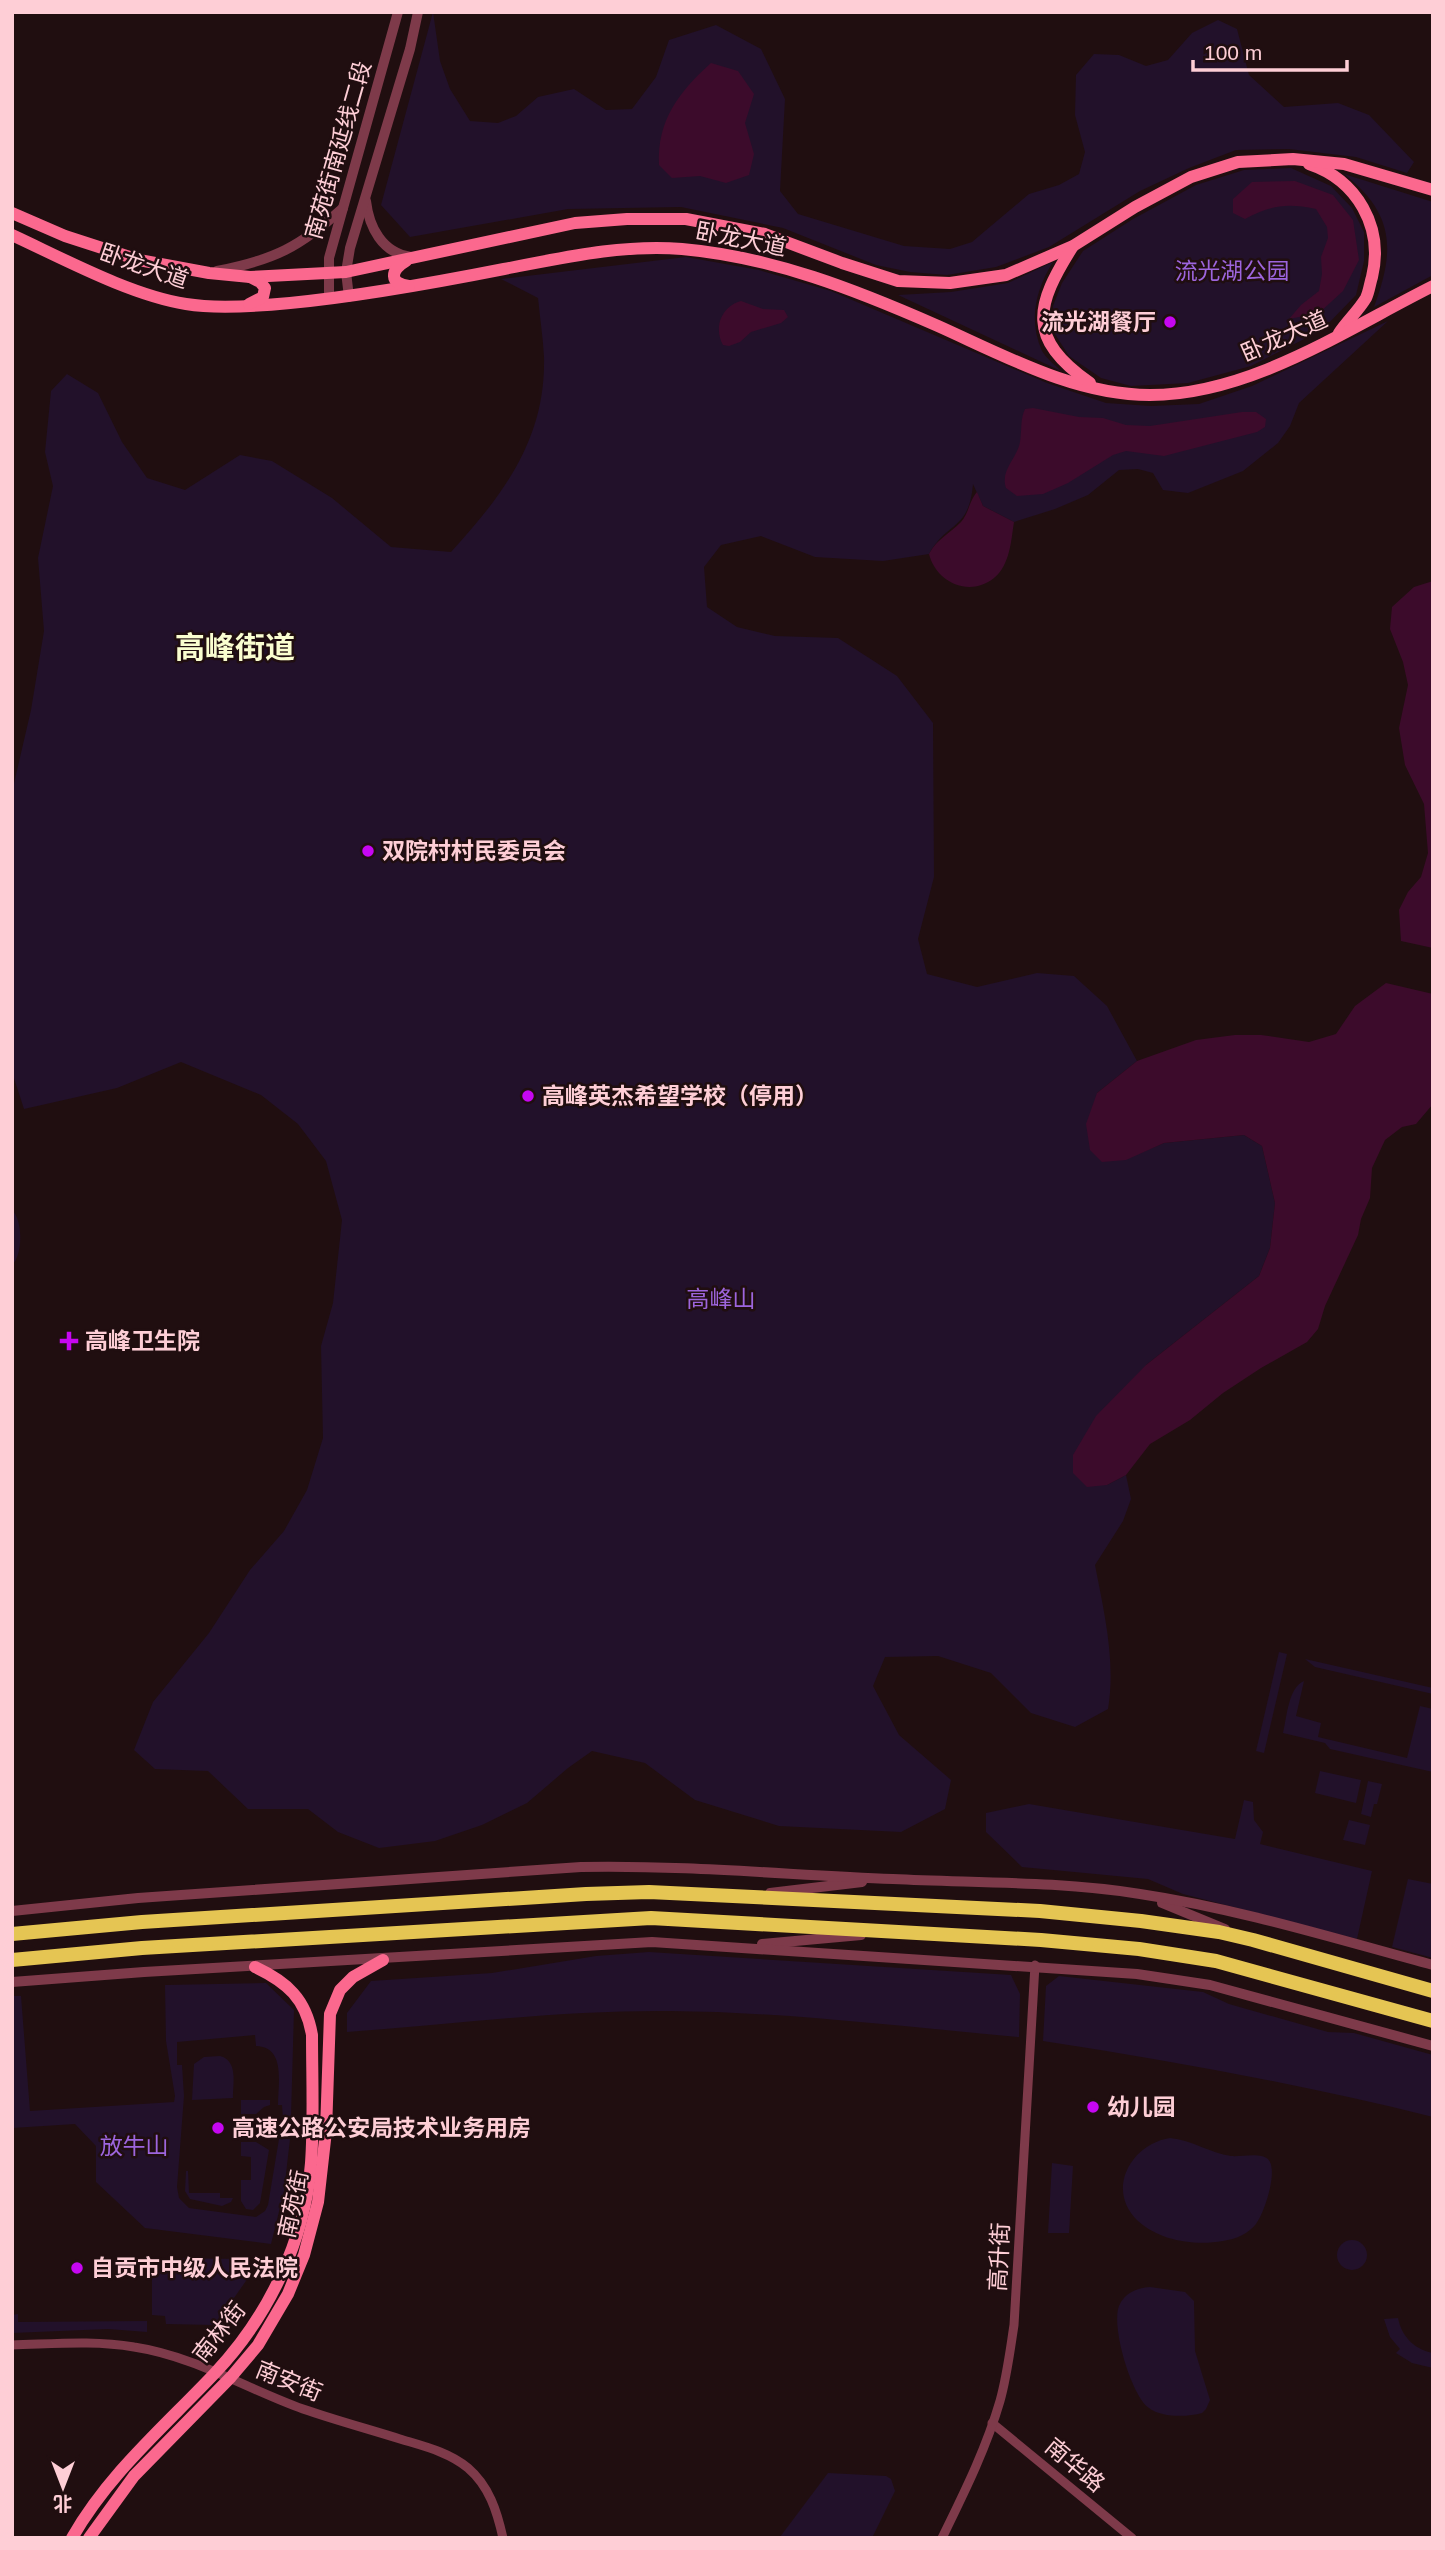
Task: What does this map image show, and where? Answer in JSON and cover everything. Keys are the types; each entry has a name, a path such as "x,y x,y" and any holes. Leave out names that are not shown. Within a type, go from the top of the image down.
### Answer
{"highway":[{"path":"12,1934 142,1922 649,1892 1040,1911 1141,1921 1219,1932 1253,1940 1433,1991"},
{"path":"12,1960 142,1948 651,1918 1041,1940 1139,1949 1216,1961 1433,2021"}],"main road":[{"name":"卧龙大道","path":"12,213 65,236 139,260 209,273 250,277 346,272 575,223 627,219 686,219 765,233 898,281 950,283 1006,275 1073,246 1135,206 1191,177 1238,162 1293,159 1344,164 1433,190"},
{"path":"1293,159 1319,167 1340,180 1363,205 1374,233 1375,264 1367,297 1336,336"},
{"name":"卧龙大道","path":"12,235 131,288 186,304 245,306 349,297 624,249 680,249 756,260 834,282 1046,374 1099,390 1147,395 1194,393 1251,376 1433,286"},
{"path":"1073,246 1049,288 1045,299 1044,320 1050,347 1067,367 1099,390"},
{"path":"413,258 397,266 394,273 399,284 417,286"},
{"path":"245,306 264,297 265,288 250,277"},
{"name":"南苑街","path":"231,2377 258,2345 288,2294 314,2223 324,2153 329,2033 334,2004 341,1990 353,1977 383,1960"},
{"name":"南林街","path":"72,2538 123,2465 216,2372 248,2335 275,2287 291,2251 302,2214 311,2164 312,2035 309,2018 289,1987 277,1977 255,1967"},
{"name":"南林街","path":"89,2538 134,2476 231,2377"}],"street":[{"name":"南苑街南延线二段","path":"329,299 329,258 398,12"},
{"name":"南苑街南延线二段","path":"349,297 346,272 366,194 410,50 418,12"},
{"path":"366,194 368,219 375,233 401,255 413,258"},
{"path":"209,273 251,265 286,251 309,237 343,208"},
{"path":"12,1911 138,1898 581,1867 654,1865 892,1879 1003,1881 1139,1894 1246,1914 1433,1965"},
{"path":"729,1897 892,1879"},
{"path":"1139,1894 1253,1940"},
{"path":"732,1947 884,1933"},
{"path":"12,1982 652,1942 926,1961 1035,1965 1137,1974 1210,1985 1433,2046"},
{"name":"高升街","path":"942,2538 979,2460 1005,2382 1014,2325 1035,1965"},
{"name":"南安街","path":"12,2345 82,2343 136,2347 163,2353 231,2377 258,2392 304,2409 446,2454 465,2466 486,2489 497,2513 503,2538"},
{"name":"南华路","path":"992,2423 1132,2538"}],"green space":[{"path":"433,12 440,61 450,89 470,121 498,123 516,116 538,97 574,89 606,110 632,109 656,77 669,40 716,25 761,49 785,99 780,191 798,214 904,246 950,249 972,242 1029,194 1059,185 1079,174 1085,152 1075,115 1076,75 1094,54 1119,55 1146,66 1168,60 1192,33 1218,20 1237,29 1249,75 1284,107 1338,103 1369,115 1414,162 1407,173 1356,157 1289,149 1236,150 1140,191 1049,247 996,267 947,275 910,272 876,265 783,228 681,207 568,209 410,237 381,205"},
{"name":"流光湖公园","path":"1291,168 1331,186 1352,208 1364,232 1364,261 1356,295 1322,330 1251,366 1188,383 1131,386 1101,378 1069,356 1055,334 1053,306 1062,283 1083,251 1133,219 1196,185 1244,170"},
{"path":"1344,174 1433,202 1433,275 1374,307 1385,268 1386,234 1373,204"},
{"name":"高峰山","path":"686,257 759,270 831,291 1047,383 1106,403 1151,406 1199,404 1252,386 1388,321 1299,403 1290,426 1278,443 1243,471 1188,493 1163,490 1153,473 1138,469 1119,470 1088,495 1014,522 983,506 973,484 971,499 962,518 943,535 929,554 883,561 815,557 761,536 721,545 704,567 707,607 737,627 775,636 838,638 897,676 933,723 934,877 918,939 927,974 977,987 1037,973 1074,976 1107,1006 1137,1061 1097,1093 1126,1159 1164,1143 1244,1135 1262,1146 1275,1203 1270,1248 1259,1276 1146,1365 1107,1485 1126,1475 1131,1499 1123,1521 1095,1565 1110,1655 1108,1709 1075,1727 1031,1713 991,1673 938,1656 885,1657 873,1686 899,1735 951,1780 945,1809 901,1832 779,1826 695,1800 645,1763 592,1751 527,1803 482,1825 435,1841 379,1848 338,1832 308,1809 248,1809 208,1771 155,1769 134,1750 153,1702 209,1633 250,1570 284,1531 307,1490 323,1438 321,1346 333,1303 342,1220 326,1161 298,1124 261,1095 181,1062 117,1088 24,1109 12,1072 12,792 31,710 44,631 38,558 53,486 45,452 51,391 67,374 98,393 122,442 147,478 185,490 240,455 272,461 332,498 391,547 451,552 488,509 518,464 538,414 543,387 544,357 538,298 501,279"},
{"path":"1053,262 1038,294 1035,328 1042,351 1061,371 898,295 951,292 1008,283"},
{"path":"12,1210 20,1229 20,1246 12,1265"},
{"path":"1279,1652 1287,1654 1264,1753 1256,1751"},
{"path":"1305,1659 1433,1688 1433,1694 1315,1667"},
{"path":"1304,1681 1296,1716 1321,1723 1318,1737 1407,1758 1420,1706 1433,1709 1433,1772 1330,1749 1325,1743 1283,1733 1291,1696"},
{"path":"1320,1771 1361,1780 1356,1803 1315,1793"},
{"path":"1368,1781 1382,1784 1371,1817 1361,1814"},
{"path":"1244,1800 1253,1802 1254,1820 1263,1832 1260,1844 1372,1871 1357,1939 1183,1894 1148,1879 1022,1867 986,1832 986,1813 1029,1804 1235,1839"},
{"path":"1349,1820 1370,1825 1365,1845 1343,1840"},
{"path":"1408,1879 1433,1884 1433,1958 1392,1947"},
{"path":"649,1952 1011,1975 1020,1994 1019,2037 801,2017 670,2011 549,2015 347,2032 347,2013 371,1981 492,1973 596,1956"},
{"path":"1059,1976 1203,1992 1229,2004 1328,2032 1354,2033 1433,2055 1433,2117 1239,2074 1043,2041 1046,1986"},
{"name":"放牛山","path":"266,1983 294,2010 291,2117 283,2119 282,2105 278,2105 279,2077 276,2059 266,2048 256,2046 255,2035 177,2042 177,2065 182,2065 184,2096 177,2187 179,2198 189,2208 256,2217 265,2211 268,2205 279,2139 290,2139 284,2191 271,2244 145,2228 96,2182 96,2146 75,2124 12,2128 12,1996 21,1996 30,2111 174,2102 166,2041 165,1985"},
{"path":"220,2056 230,2062 232,2067 233,2098 192,2100 194,2064 204,2057"},
{"path":"241,2100 270,2100 270,2105 256,2114 241,2114"},
{"path":"1170,2138 1231,2156 1250,2155 1268,2159 1272,2172 1269,2192 1263,2211 1253,2228 1233,2239 1201,2243 1167,2237 1138,2221 1128,2209 1124,2196 1123,2183 1127,2170 1144,2149"},
{"path":"241,2142 256,2142 269,2150 260,2203 253,2210 246,2209 241,2201 241,2180 251,2180 251,2157 241,2156"},
{"path":"1052,2163 1073,2166 1069,2233 1048,2233"},
{"path":"186,2171 189,2193 220,2193 220,2198 233,2198 231,2202 222,2206 190,2199 185,2191"},
{"path":"1352,2240 1363,2244 1367,2255 1363,2266 1352,2270 1341,2266 1337,2255 1341,2244"},
{"path":"152,2258 248,2259 248,2278 215,2325 166,2324 165,2316 152,2315"},
{"path":"1150,2287 1185,2292 1194,2301 1195,2351 1210,2400 1202,2413 1175,2416 1154,2411 1142,2401 1129,2375 1120,2344 1117,2316 1119,2306 1132,2292"},
{"path":"18,2314 18,2322 147,2321 147,2332 108,2329 12,2333 12,2315"},
{"path":"1398,2318 1402,2331 1410,2341 1420,2349 1433,2353 1433,2368 1412,2363 1396,2353 1400,2349 1390,2337 1384,2319"},
{"path":"828,2473 886,2476 891,2479 895,2491 872,2538 780,2537"}],"shaded area":[{"path":"711,63 738,71 754,94 745,123 754,154 749,175 726,183 700,176 672,178 659,165 659,149 666,121 680,96"},
{"path":"1295,181 1333,195 1353,220 1359,260 1343,291 1319,313 1289,319 1319,291 1321,257 1328,238 1327,227 1316,209 1296,206 1271,208 1245,219 1233,213 1233,199 1252,182"},
{"path":"741,301 763,309 784,310 788,317 781,323 751,332 740,342 723,345 719,331 721,318 729,307"},
{"path":"1033,408 1079,417 1103,418 1126,425 1150,426 1242,412 1256,412 1266,419 1265,427 1257,432 1164,456 1126,451 1113,455 1068,483 1043,494 1017,496 1006,488 1005,476 1021,438 1025,409"},
{"path":"977,492 983,506 1014,522 1009,552 999,573 984,584 964,587 946,579 933,564 929,554 939,540 961,522"},
{"path":"1433,581 1433,948 1401,941 1399,910 1408,892 1421,877 1428,853 1424,804 1405,765 1399,728 1408,685 1403,662 1390,629 1392,607 1414,587"},
{"path":"1386,983 1433,994 1433,1104 1416,1124 1402,1127 1385,1140 1372,1168 1370,1198 1358,1235 1325,1306 1318,1329 1307,1342 1261,1368 1223,1393 1190,1420 1150,1444 1126,1475 1107,1485 1087,1487 1073,1473 1073,1455 1096,1416 1146,1365 1259,1276 1270,1248 1275,1203 1262,1146 1244,1135 1164,1143 1126,1160 1102,1162 1090,1150 1086,1124 1097,1093 1137,1061 1196,1040 1261,1035 1309,1042 1336,1034 1355,1006"}],"place":[{"name":"流光湖餐厅","path":"1170,322"},
{"name":"双院村村民委员会","path":"368,851"},
{"name":"高峰英杰希望学校（停用）","path":"528,1096"},
{"name":"高峰卫生院","path":"69,1341"},
{"name":"幼儿园","path":"1093,2107"},
{"name":"高速公路公安局技术业务用房","path":"218,2128"},
{"name":"自贡市中级人民法院","path":"77,2268"}],"district":[{"name":"高峰街道","path":"235,648"}]}
